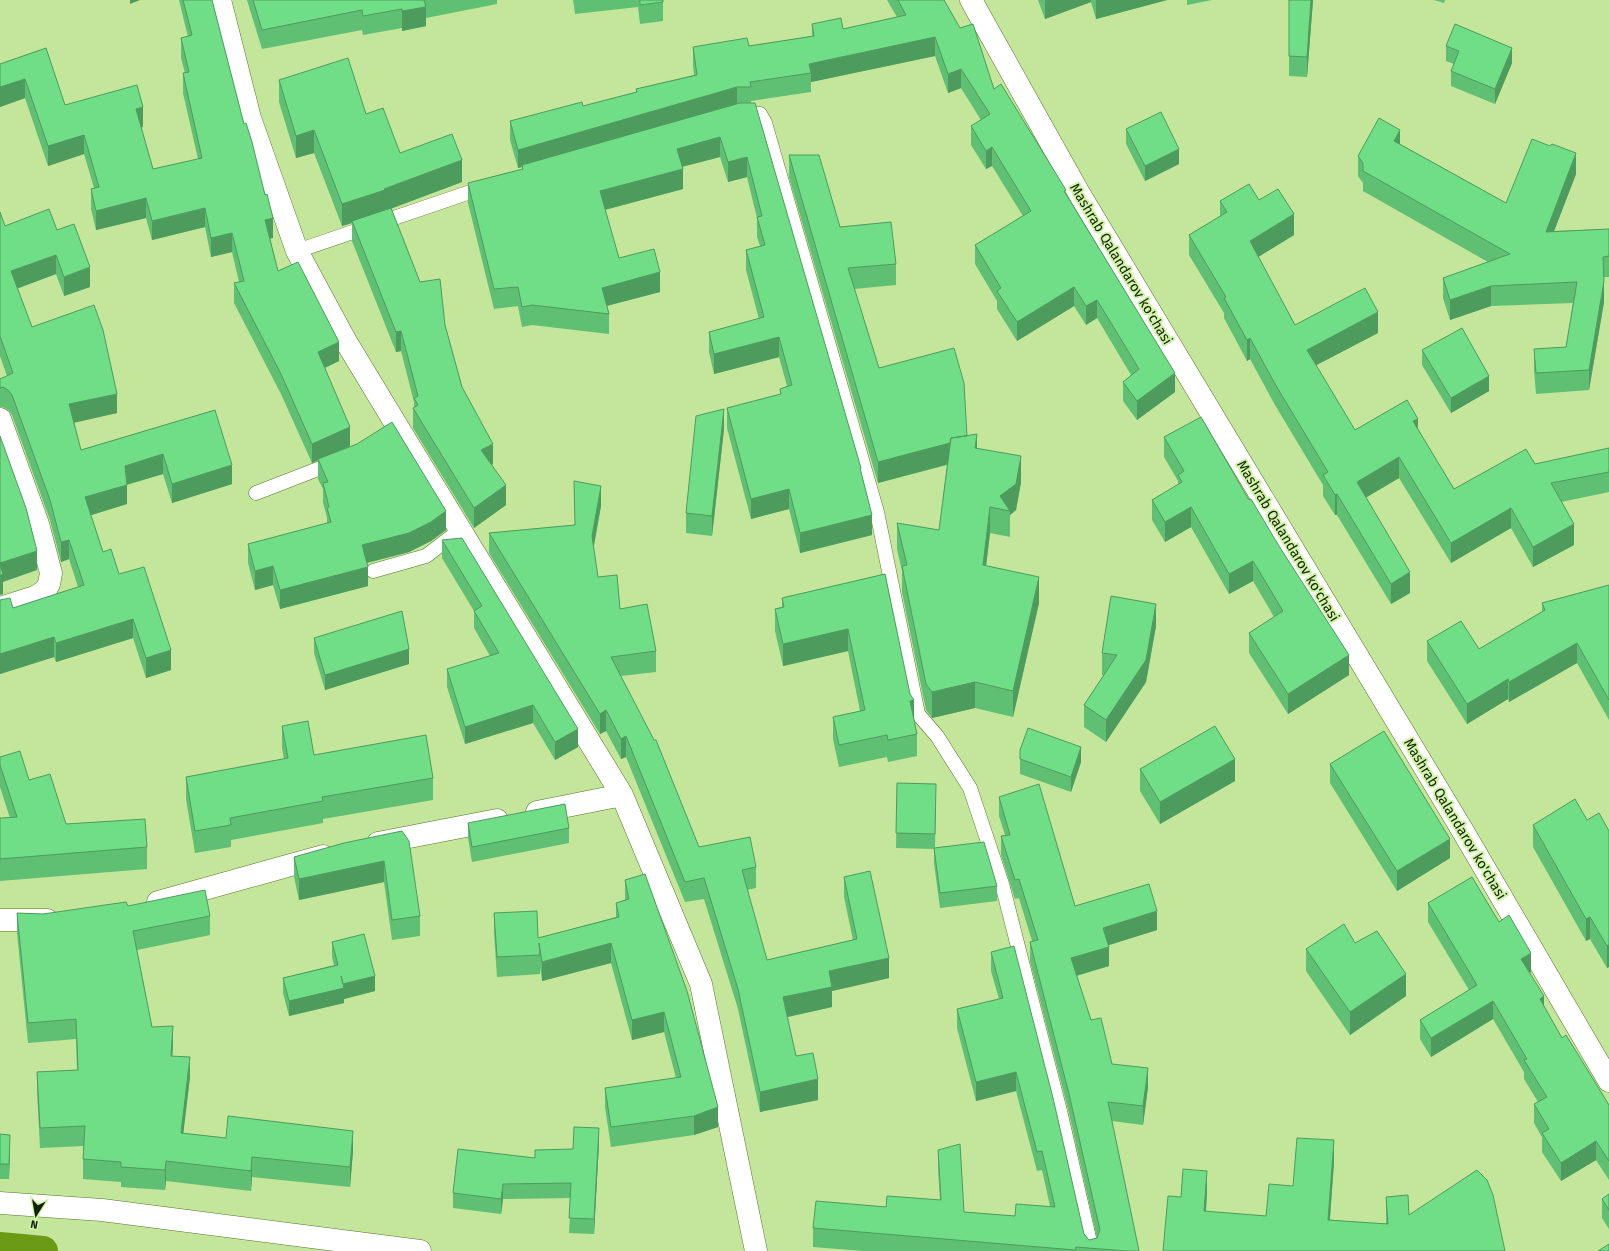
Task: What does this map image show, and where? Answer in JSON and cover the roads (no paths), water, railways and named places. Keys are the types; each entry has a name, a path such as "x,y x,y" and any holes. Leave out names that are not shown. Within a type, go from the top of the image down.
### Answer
{"street":[{"path":"220,0 250,118 297,251 345,340 390,431 460,530 622,795 701,984 756,1251"},
{"name":"Mashrab Qalandarov ko'chasi","path":"971,0 1080,195 1464,833 1609,1081"},
{"path":"0,419 38,524 51,573 49,584 45,591 34,597 0,608"},
{"path":"140,905 156,903 349,849 622,795"},
{"path":"0,920 41,921 64,918"},
{"path":"0,1203 102,1210 420,1251"}],"lane":[{"path":"724,118 739,114 753,113 760,114 765,123 877,512 918,714 937,736 970,788 1002,884 1062,1115 1092,1251"},
{"path":"297,251 494,184"},
{"path":"256,493 351,456"},
{"path":"373,571 426,556 460,530"}],"waterway":[{"path":"0,1247 43,1251"}]}
